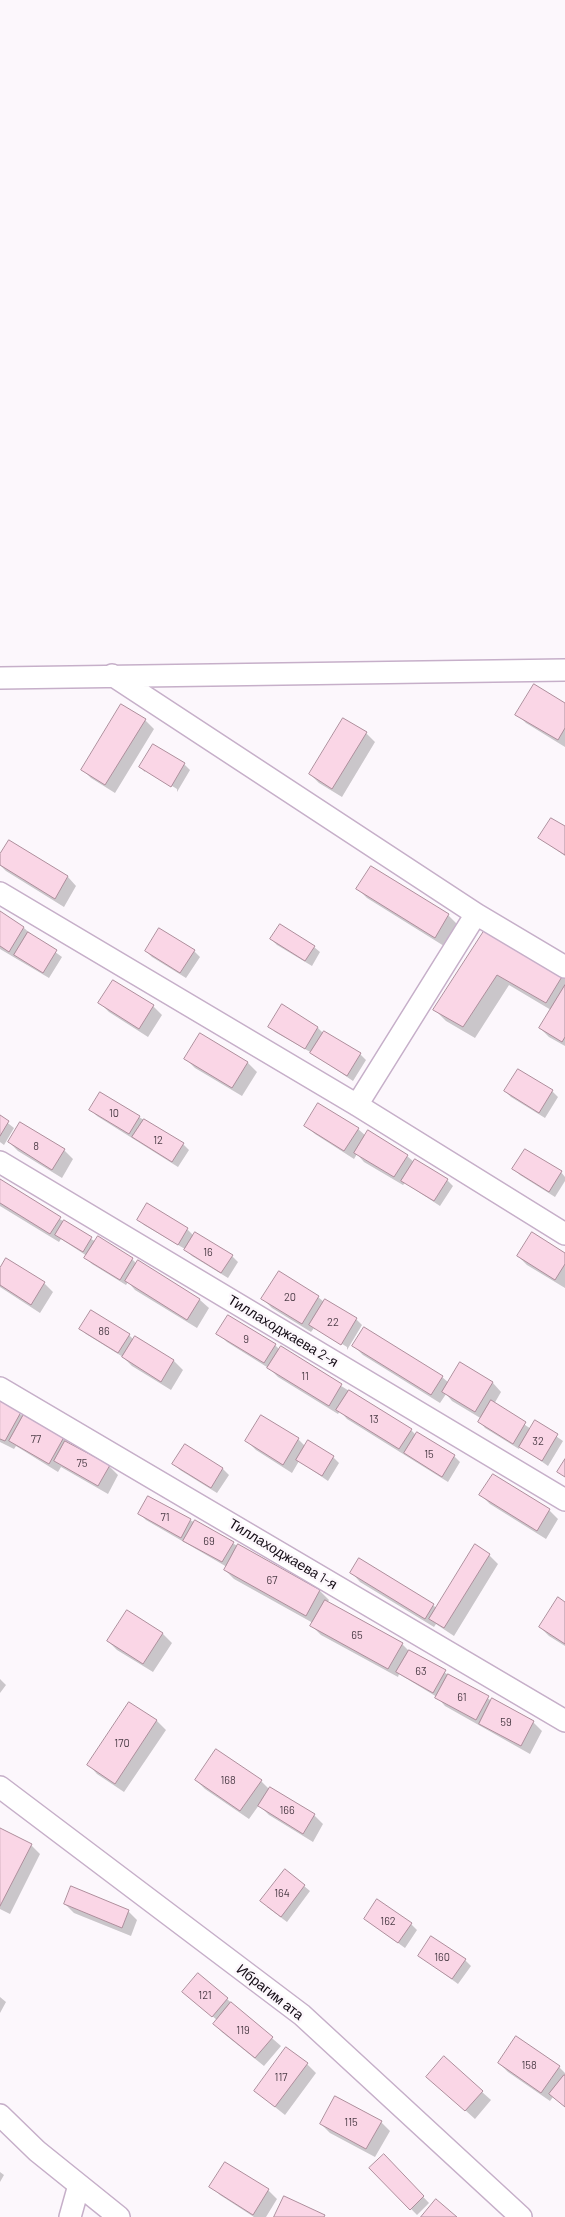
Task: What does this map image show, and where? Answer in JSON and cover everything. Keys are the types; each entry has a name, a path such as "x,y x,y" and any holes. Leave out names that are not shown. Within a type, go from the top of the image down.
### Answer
{"street":[{"path":"0,678 565,670"},
{"path":"112,675 476,914 565,967"},
{"path":"0,893 357,1105 565,1234"},
{"path":"357,1105 476,914"},
{"name":"Тиллаходжаева 2-я","path":"0,1162 565,1500"},
{"name":"Тиллаходжаева 1-я","path":"0,1388 565,1721"},
{"name":"Ибрагим ата","path":"0,1787 302,2015 521,2217"},
{"path":"0,2116 37,2151 119,2217"},
{"path":"70,2217 79,2185"}],"building":[{"path":"534,684 565,703 565,728 558,740 515,715"},
{"path":"121,704 146,719 105,785 81,770"},
{"path":"343,718 367,732 332,789 309,774"},
{"path":"153,744 185,763 171,787 139,767"},
{"path":"551,818 565,826 565,855 538,838"},
{"path":"9,840 68,876 55,899 0,865 0,854"},
{"path":"371,866 449,914 435,938 356,889"},
{"path":"0,911 24,927 9,952 0,946"},
{"path":"280,924 315,946 305,961 270,939"},
{"path":"159,928 195,950 180,973 145,951"},
{"path":"486,928 563,975 546,1003 497,975 463,1027 433,1010"},
{"path":"28,932 57,950 43,973 14,955"},
{"path":"113,980 154,1005 139,1029 98,1003"},
{"path":"565,985 565,1037 562,1042 539,1028"},
{"path":"282,1004 318,1027 305,1049 268,1027"},
{"path":"324,1031 361,1053 347,1076 310,1053"},
{"path":"200,1033 248,1062 232,1088 184,1059"},
{"path":"518,1069 553,1090 539,1113 504,1091"},
{"path":"100,1092 140,1116 129,1134 89,1110"},
{"path":"318,1103 359,1128 344,1151 304,1126"},
{"path":"0,1115 9,1121 0,1136"},
{"path":"144,1119 184,1143 172,1162 132,1137"},
{"path":"20,1122 65,1149 52,1170 8,1142"},
{"path":"368,1130 408,1155 394,1177 354,1153"},
{"path":"525,1149 562,1171 549,1192 512,1169"},
{"path":"415,1159 448,1179 434,1201 401,1181"},
{"path":"0,1179 61,1217 50,1234 0,1203"},
{"path":"147,1203 188,1228 178,1245 137,1220"},
{"path":"64,1220 92,1237 83,1252 55,1235"},
{"path":"195,1232 233,1255 221,1273 184,1250"},
{"path":"532,1232 565,1253 565,1264 555,1280 517,1256"},
{"path":"98,1236 133,1258 120,1280 84,1258"},
{"path":"6,1258 45,1282 31,1305 0,1285 0,1268"},
{"path":"138,1260 200,1299 187,1320 125,1281"},
{"path":"279,1271 319,1296 302,1324 261,1299"},
{"path":"325,1299 357,1318 341,1345 309,1325"},
{"path":"91,1310 130,1334 118,1353 79,1329"},
{"path":"228,1315 276,1344 264,1363 216,1334"},
{"path":"364,1327 443,1376 431,1395 352,1346"},
{"path":"135,1336 174,1360 161,1382 122,1357"},
{"path":"281,1346 342,1384 329,1406 267,1368"},
{"path":"460,1362 493,1382 475,1412 442,1392"},
{"path":"349,1390 412,1429 399,1449 336,1410"},
{"path":"491,1400 526,1422 513,1444 478,1422"},
{"path":"0,1401 21,1412 5,1441 0,1439"},
{"path":"24,1414 64,1437 49,1464 9,1441"},
{"path":"261,1415 299,1438 283,1465 245,1441"},
{"path":"535,1420 558,1434 542,1461 519,1447"},
{"path":"417,1432 455,1455 442,1477 404,1453"},
{"path":"308,1440 334,1456 322,1476 296,1460"},
{"path":"65,1441 110,1465 98,1486 54,1461"},
{"path":"185,1444 223,1468 211,1488 172,1464"},
{"path":"565,1459 565,1477 557,1472"},
{"path":"493,1474 550,1509 537,1531 479,1495"},
{"path":"148,1496 191,1519 181,1538 138,1514"},
{"path":"195,1520 234,1542 222,1562 183,1541"},
{"path":"238,1544 320,1590 306,1616 224,1570"},
{"path":"475,1544 490,1554 444,1628 429,1619"},
{"path":"359,1558 434,1604 425,1619 350,1573"},
{"path":"558,1597 565,1602 565,1644 539,1627"},
{"path":"325,1600 403,1643 388,1669 310,1626"},
{"path":"127,1610 163,1633 143,1664 107,1641"},
{"path":"409,1650 446,1670 433,1693 396,1672"},
{"path":"448,1674 489,1696 476,1720 435,1698"},
{"path":"492,1698 534,1721 521,1746 479,1724"},
{"path":"129,1702 157,1720 115,1784 87,1765"},
{"path":"216,1749 262,1780 240,1811 195,1780"},
{"path":"270,1787 315,1814 303,1834 258,1806"},
{"path":"0,1828 32,1844 0,1906"},
{"path":"285,1869 305,1885 281,1917 260,1901"},
{"path":"71,1886 129,1910 122,1928 64,1904"},
{"path":"377,1899 412,1923 398,1943 364,1919"},
{"path":"431,1936 466,1959 452,1979 418,1956"},
{"path":"198,1973 228,1998 212,2017 182,1992"},
{"path":"231,2002 273,2037 255,2058 213,2024"},
{"path":"516,2036 560,2066 541,2093 498,2063"},
{"path":"286,2047 308,2063 275,2107 254,2091"},
{"path":"444,2056 483,2091 465,2111 426,2077"},
{"path":"565,2075 565,2107 549,2094"},
{"path":"335,2096 382,2121 366,2149 320,2124"},
{"path":"384,2154 424,2196 410,2210 369,2168"},
{"path":"225,2162 269,2189 253,2215 209,2187"},
{"path":"284,2196 325,2215 324,2217 274,2217"},
{"path":"436,2199 457,2217 421,2217"}]}
